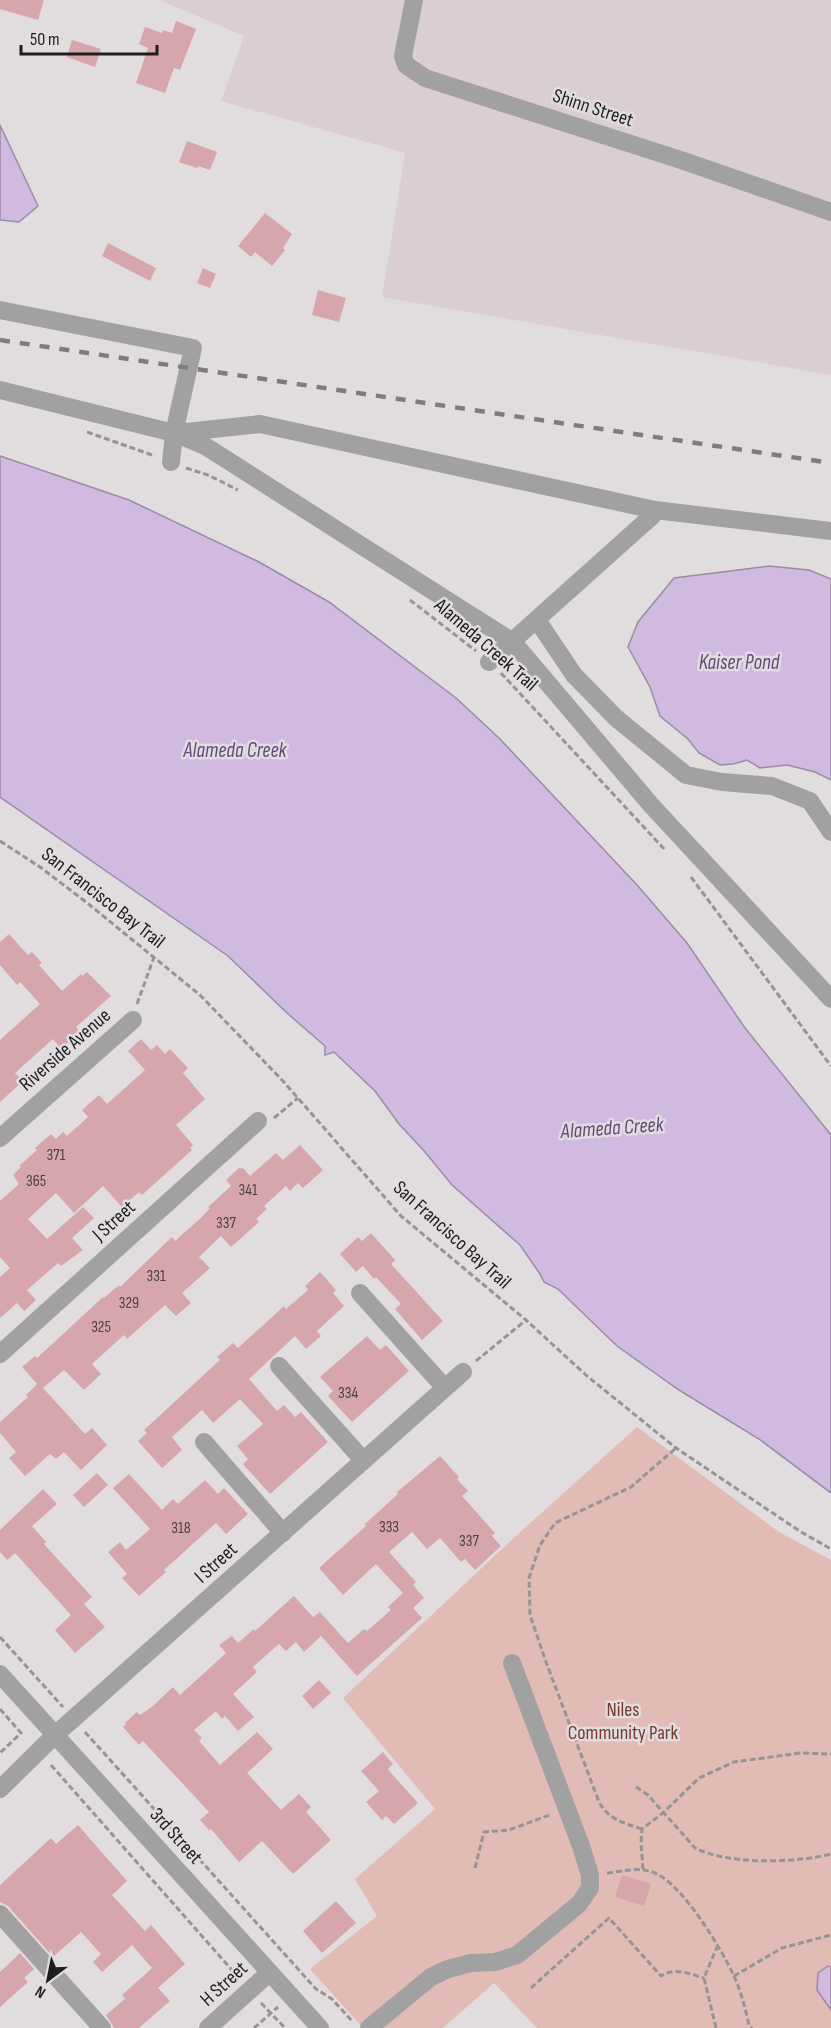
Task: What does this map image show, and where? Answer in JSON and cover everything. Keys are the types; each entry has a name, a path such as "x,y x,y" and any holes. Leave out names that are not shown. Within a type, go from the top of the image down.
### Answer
{"street":[{"name":"Shinn Street","path":"414,0 403,56 406,65 425,78 681,160 831,212"},
{"path":"0,310 193,348 174,433 171,462"},
{"path":"0,390 174,433 205,446 513,642 651,805 831,999"},
{"path":"174,433 260,424 655,510 831,531"},
{"path":"489,662 652,516 655,510"},
{"path":"537,620 574,675 616,718 686,775 722,782 772,786 810,801 831,832"},
{"name":"Riverside Avenue","path":"0,1138 133,1020"},
{"name":"J Street","path":"0,1354 258,1121"},
{"path":"360,1293 445,1388"},
{"path":"279,1366 363,1460"},
{"name":"I Street","path":"0,1789 56,1735 463,1371"},
{"path":"204,1442 283,1533"},
{"path":"369,2028 431,1977 448,1969 471,1963 495,1962 517,1955 579,1904 590,1888 590,1875 568,1809 512,1663"},
{"name":"3rd Street","path":"0,1674 320,2028"},
{"path":"0,1914 102,2028"},
{"name":"H Street","path":"208,2028 269,1973"}],"path":[{"path":"78,429 208,475 247,495"},
{"name":"Alameda Creek Trail","path":"403,594 489,662 515,686 590,771 670,855"},
{"name":"San Francisco Bay Trail","path":"0,841 40,867 200,995 298,1098 401,1216 526,1320 587,1376 675,1448 801,1532 831,1549"},
{"path":"690,875 831,1066"},
{"path":"133,1020 154,956"},
{"path":"258,1121 274,1118 298,1098"},
{"path":"463,1371 526,1320"},
{"path":"642,1829 619,1821 604,1812 599,1802 530,1615 529,1578 540,1545 555,1523 631,1487 675,1448"},
{"path":"0,1637 316,1989 332,1999 358,2028"},
{"path":"0,1709 285,2028"},
{"path":"0,1753 21,1733"},
{"path":"643,1869 642,1829 664,1812 699,1778 734,1762 800,1753 831,1752"},
{"path":"636,1787 648,1795 695,1848 715,1856 780,1860 812,1859 831,1854"},
{"path":"475,1868 484,1832 509,1830 568,1809"},
{"path":"590,1875 643,1869 656,1873 670,1882 685,1899 734,1976 749,2025 752,2028"},
{"path":"531,1988 609,1918 662,1976 675,1971 704,1978"},
{"path":"734,1976 782,1948 831,1935"},
{"path":"716,2028 704,1978 717,1947"}],"shaded area":[{"path":"159,0 831,0 831,375 382,297 405,153 221,101 244,36"}],"green space":[{"name":"Niles Community Park","path":"637,1427 779,1532 831,1560 831,2028 537,2028 494,1983 443,2028 363,2028 310,1969 377,1916 355,1879 435,1809 343,1698 517,1535"}],"water":[{"path":"0,125 38,206 19,222 0,220"},
{"name":"Alameda Creek","path":"0,456 129,500 259,562 329,602 456,698 499,738 638,886 687,943 745,1028 831,1135 831,1493 759,1439 679,1390 617,1346 558,1289 544,1282 520,1245 452,1185 399,1124 375,1091 334,1052 325,1055 325,1046 228,956 0,797"},
{"name":"Kaiser Pond","path":"769,566 809,570 831,579 831,780 815,772 787,765 760,768 747,760 720,765 699,753 688,739 660,716 650,687 628,647 638,622 674,578"},
{"path":"828,1966 831,1967 831,2010 817,1990 818,1973"}],"building":[{"path":"0,0 44,0 38,20 0,9"},
{"path":"176,21 196,29 180,70 174,68 165,93 136,83 148,48 139,44 145,27 162,33 163,30 172,33"},
{"path":"72,40 101,49 95,67 67,57"},
{"path":"187,141 217,152 210,170 179,162"},
{"path":"265,213 292,234 283,248 285,250 272,266 255,252 251,257 238,246"},
{"path":"108,243 156,268 150,281 102,256"},
{"path":"203,268 216,274 210,288 197,283"},
{"path":"318,290 346,298 339,322 312,315"},
{"path":"9,934 28,955 32,952 42,963 39,965 62,991 81,974 82,976 87,972 111,996 76,1027 80,1032 61,1049 53,1039 15,1073 23,1081 0,1102 0,1040 40,1004 20,982 17,985 0,965 0,942"},
{"path":"141,1039 151,1050 157,1045 165,1054 170,1049 188,1068 183,1073 205,1099 176,1125 193,1145 190,1148 192,1150 142,1195 139,1192 122,1207 103,1186 74,1213 56,1193 28,1219 47,1239 83,1207 94,1218 72,1238 83,1250 61,1266 58,1263 27,1290 36,1300 24,1311 17,1303 0,1318 0,1277 10,1268 0,1257 0,1201 19,1184 13,1175 21,1167 19,1166 37,1150 35,1148 51,1134 56,1139 63,1132 67,1136 88,1117 82,1110 99,1095 107,1104 145,1070 128,1051"},
{"path":"300,1145 323,1170 303,1188 298,1183 290,1191 286,1186 264,1206 267,1209 256,1219 259,1222 231,1247 221,1236 199,1257 210,1268 182,1293 191,1303 176,1316 165,1305 127,1339 124,1335 92,1364 101,1374 84,1390 64,1370 43,1388 85,1434 92,1428 107,1445 81,1470 64,1452 56,1459 50,1454 25,1476 9,1458 16,1452 0,1433 0,1422 28,1397 26,1395 37,1384 22,1367 35,1356 37,1358 103,1297 119,1285 120,1287 172,1237 175,1241 203,1216 210,1208 208,1207 231,1186 226,1180 240,1167 250,1176 276,1153 283,1160"},
{"path":"371,1233 395,1260 391,1264 443,1321 422,1340 395,1309 401,1304 376,1277 374,1279 363,1266 356,1272 340,1254 358,1237 362,1241"},
{"path":"320,1272 336,1290 333,1293 344,1306 317,1331 321,1336 306,1349 295,1336 249,1379 277,1411 284,1405 295,1417 301,1412 328,1442 270,1494 243,1464 248,1459 237,1446 263,1424 240,1399 213,1423 202,1410 172,1437 182,1450 162,1468 138,1441 147,1433 144,1430 220,1360 217,1357 233,1343 238,1348 284,1306 286,1309 308,1290 305,1286"},
{"path":"367,1336 380,1350 386,1345 409,1371 352,1422 328,1396 333,1391 320,1377"},
{"path":"440,1456 468,1491 462,1496 495,1533 492,1536 501,1546 475,1570 465,1559 461,1562 440,1538 427,1549 412,1532 389,1552 416,1582 413,1585 424,1598 413,1608 422,1618 357,1676 321,1636 304,1652 296,1642 286,1651 279,1644 253,1667 257,1672 233,1694 254,1717 238,1731 225,1716 222,1719 216,1711 194,1730 202,1738 199,1741 220,1765 257,1732 273,1749 247,1773 281,1810 299,1794 311,1807 306,1812 331,1840 293,1874 262,1841 239,1862 211,1829 209,1830 200,1820 209,1812 143,1741 139,1745 123,1727 137,1712 140,1715 153,1706 173,1687 180,1695 226,1653 219,1645 232,1636 238,1643 294,1596 313,1617 320,1612 348,1643 364,1629 367,1631 391,1610 388,1607 403,1593 376,1564 343,1595 319,1568 366,1526 365,1524 398,1494 397,1492"},
{"path":"97,1473 108,1485 84,1507 73,1495"},
{"path":"129,1474 162,1510 173,1499 178,1504 205,1480 218,1494 224,1488 248,1514 226,1534 216,1523 139,1596 122,1578 127,1574 108,1552 120,1542 126,1550 150,1529 113,1488"},
{"path":"43,1489 57,1504 32,1526 46,1542 44,1544 92,1597 84,1604 105,1627 75,1653 55,1630 71,1615 15,1553 7,1560 0,1552 0,1530"},
{"path":"319,1680 331,1693 313,1709 302,1696"},
{"path":"383,1752 393,1764 388,1769 418,1803 394,1824 386,1816 382,1820 366,1802 379,1791 361,1771"},
{"path":"78,1825 127,1881 112,1895 145,1931 151,1925 185,1964 158,1988 170,2001 139,2028 114,2028 106,2015 125,1999 122,1995 152,1968 132,1945 102,1972 93,1962 101,1954 81,1932 53,1957 8,1906 0,1902 0,1885 51,1838 56,1844"},
{"path":"622,1875 651,1884 644,1906 615,1897"},
{"path":"336,1901 356,1923 322,1953 303,1931"},
{"path":"20,1953 34,1969 24,1978 28,1982 0,2007 0,1972"}],"railway":[{"path":"0,340 831,463"}]}
